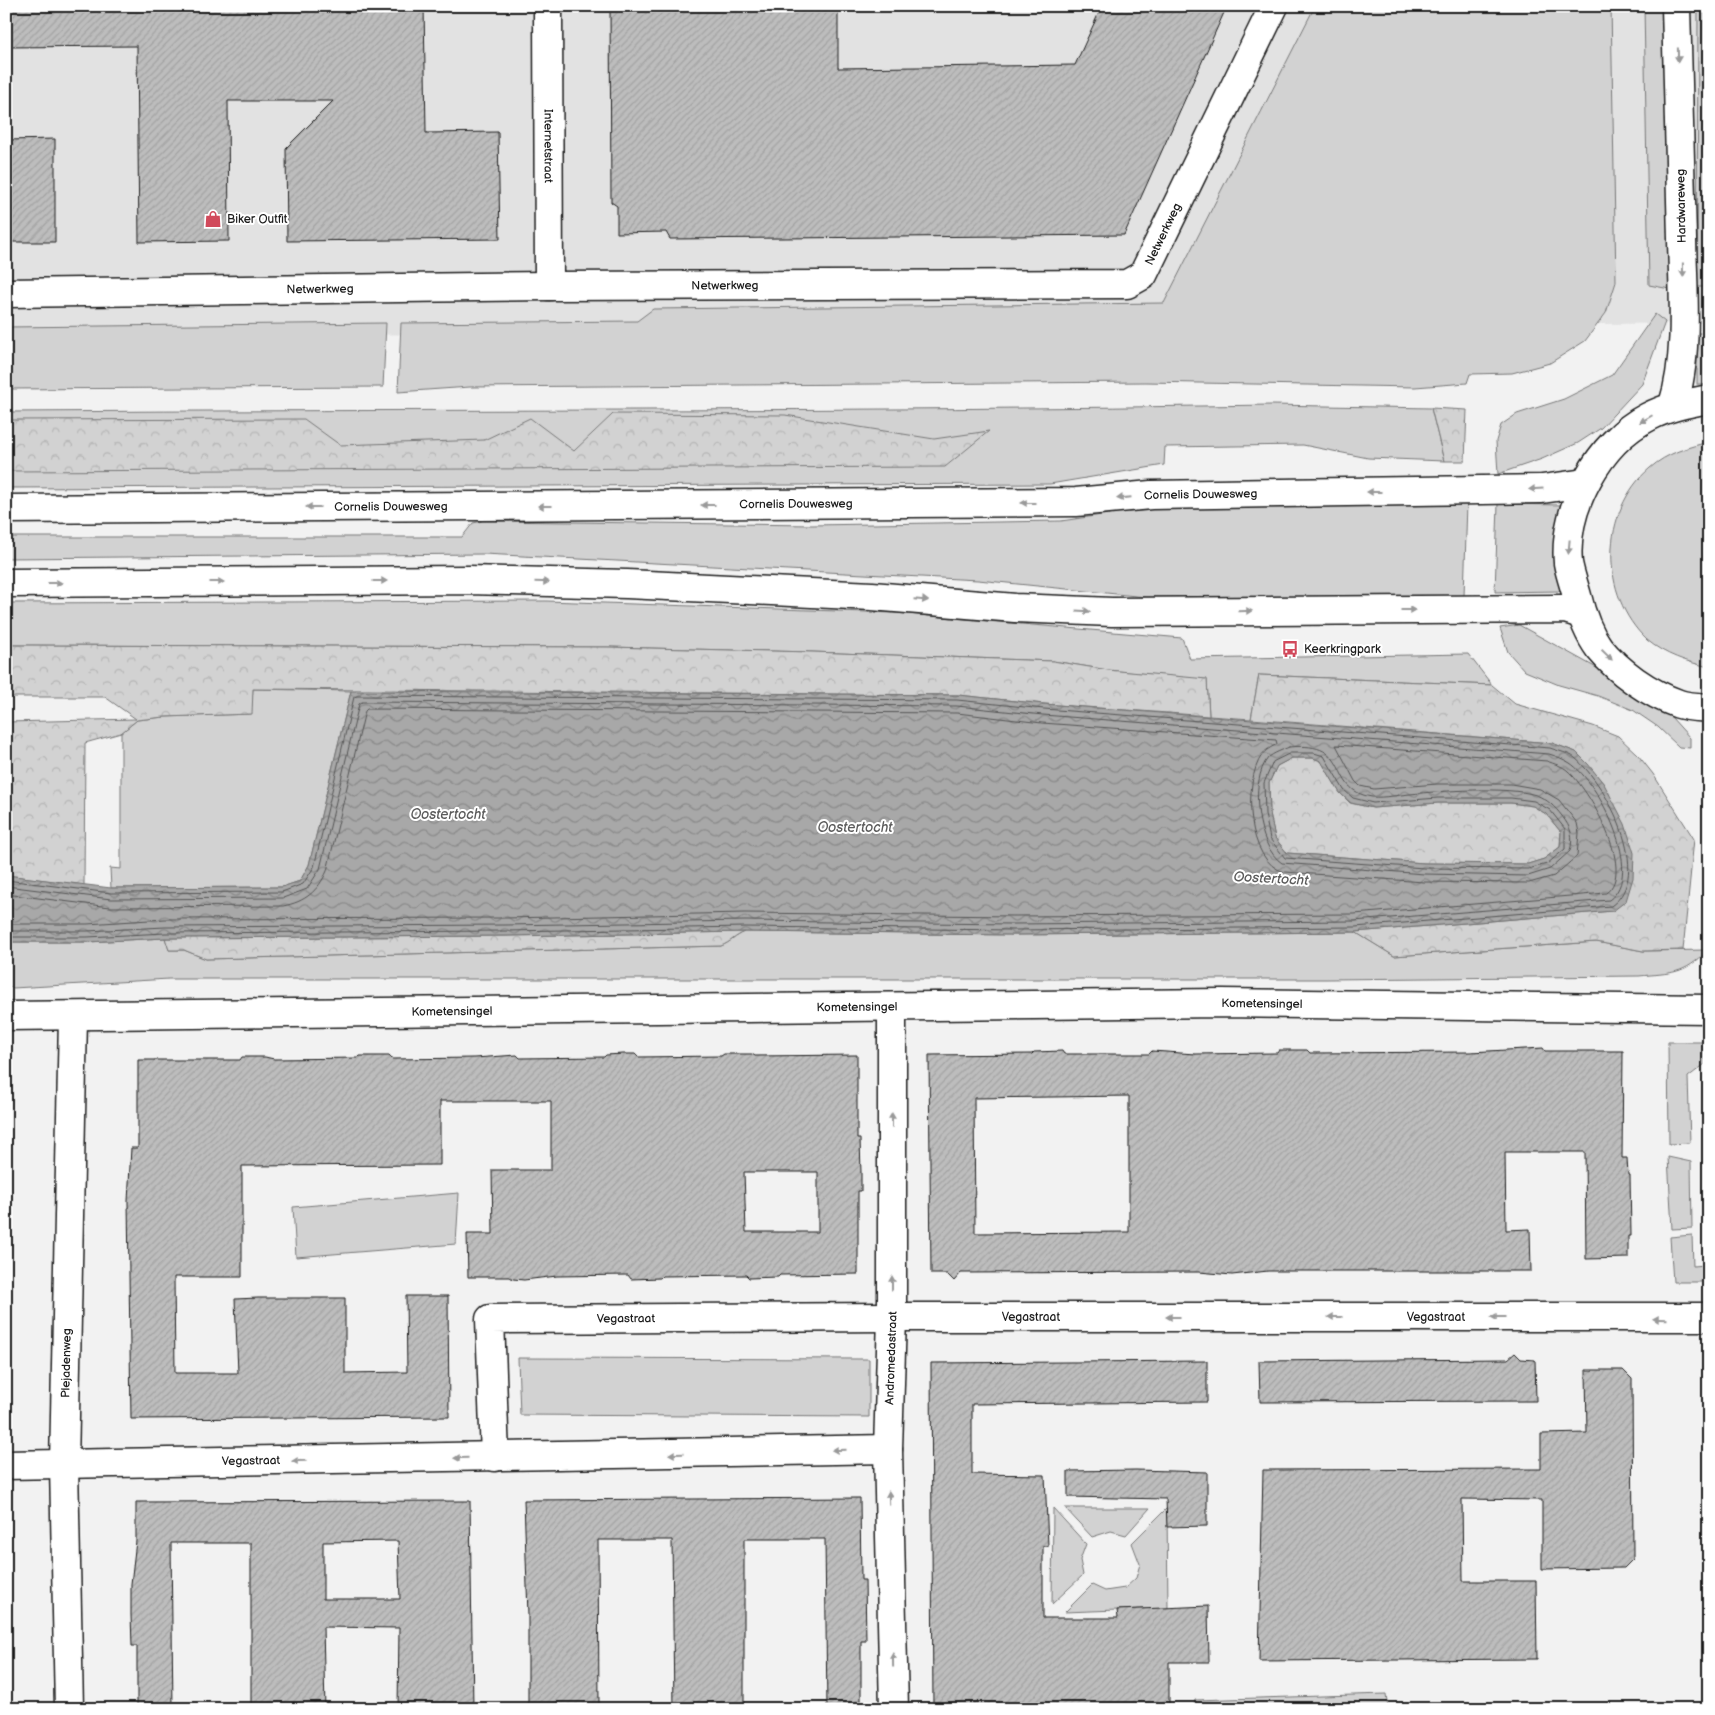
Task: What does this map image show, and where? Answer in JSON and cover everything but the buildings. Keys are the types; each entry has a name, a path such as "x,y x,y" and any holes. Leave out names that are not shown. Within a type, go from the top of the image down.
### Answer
{"street":[{"name":"Internetstraat","path":"548,6 549,286"},
{"name":"Netwerkweg","path":"6,293 549,286 1127,284 1143,275 1274,6"},
{"name":"Hardwareweg","path":"1673,405 1678,390 1682,362 1683,302 1676,6"},
{"path":"1709,399 1673,405 1646,418 1621,436 1601,458 1585,483 1572,522 1568,562 1581,614 1599,647 1635,682 1679,704 1709,708"},
{"name":"Cornelis Douwesweg","path":"6,509 1076,502 1151,496 1542,490 1585,483"},
{"path":"6,583 489,580 627,584 872,596 1015,608 1112,612 1566,609 1581,614"},
{"name":"Kometensingel","path":"6,1016 1222,1003 1709,1009"},
{"name":"Andromedastraat","path":"892,1008 892,1317 888,1449 894,1709"},
{"name":"Plejadenweg","path":"69,1709 64,1465 73,1016"},
{"name":"Vegastraat","path":"494,1458 490,1319 892,1317 1669,1319 1709,1317"},
{"name":"Vegastraat","path":"6,1466 888,1449"}],"shaded area":[{"path":"6,6 1709,6 1709,323 6,338"}],"green space":[{"path":"1315,6 1611,6 1616,282 1606,313 1585,341 1550,363 1512,373 1470,374 1467,383 1415,387 1146,382 470,387 398,392 401,323 637,321 653,309 1164,303"},
{"path":"1644,6 1664,6 1670,289 1649,285"},
{"path":"1698,6 1709,6 1709,287 1697,287"},
{"path":"1655,314 1665,322 1642,384 1601,428 1578,443 1542,459 1498,474 1496,441 1501,425 1517,414 1564,399 1612,375"},
{"path":"386,323 383,387 6,389 6,327"},
{"path":"1697,333 1709,333 1709,384 1697,384"},
{"path":"1272,405 1431,408 1444,461 1368,458 1303,445 1165,447 1164,465 1050,484 6,488 6,412 797,410"},
{"path":"1431,408 1467,410 1465,461 1444,461"},
{"path":"613,414 785,415 934,439 989,431 945,467 6,471 6,420 304,419 340,445 484,440 530,418 574,451"},
{"path":"1709,442 1709,667 1676,657 1661,650 1647,640 1631,621 1620,600 1614,577 1612,553 1614,529 1622,507 1634,486 1650,468 1663,458 1686,448"},
{"path":"1467,503 1464,596 1146,597 978,580 484,554 6,558 6,537 462,537 473,523 483,521 812,525 1061,521 1163,506"},
{"path":"1498,504 1564,505 1557,552 1561,591 1495,592"},
{"path":"546,601 895,613 1182,638 1190,659 1468,654 1492,685 1259,675 1251,719 1209,716 1207,680 1108,670 1053,661 608,647 6,645 6,603"},
{"path":"1519,625 1602,671 1671,717 1690,738 1690,748 1679,747 1658,727 1633,710 1598,696 1559,685 1525,671 1508,652 1500,628"},
{"path":"6,645 608,647 1053,661 1108,670 1207,679 1209,716 1044,704 958,695 253,689 252,714 164,717 137,720 121,733 85,743 84,885 6,875 6,722 136,719 105,697 6,697"},
{"path":"1259,675 1492,685 1515,704 1593,726 1618,736 1638,755 1653,774 1694,839 1683,950 1643,951 1596,942 1394,956 1355,932 1613,911 1604,784 1576,752 1552,743 1251,719"},
{"path":"253,689 351,691 309,865 300,881 282,887 111,888 110,868 121,869 121,733 137,720 164,717 251,714"},
{"path":"1292,758 1313,758 1321,761 1340,793 1350,803 1373,808 1438,803 1511,803 1533,806 1546,814 1561,832 1560,847 1544,859 1528,864 1424,863 1287,853 1275,838 1270,813 1269,783 1277,766"},
{"path":"745,932 1013,935 1355,932 1394,956 1597,942 1643,951 1708,950 1692,964 1684,968 1669,973 1639,976 1326,979 169,979 13,988 6,985 6,942 87,942 165,938 169,950 184,950 206,959 721,946"},
{"path":"745,932 721,946 206,959 184,950 169,950 165,938 506,936"},
{"path":"1668,1042 1703,1042 1705,1064 1688,1077 1690,1143 1669,1144"},
{"path":"1668,1157 1691,1162 1692,1228 1672,1229"},
{"path":"459,1193 456,1244 296,1257 293,1207"},
{"path":"1692,1235 1693,1266 1706,1265 1705,1282 1673,1282 1670,1237"},
{"path":"518,1358 869,1359 869,1417 520,1415"},
{"path":"1053,1508 1086,1544 1080,1560 1083,1575 1052,1604"},
{"path":"1065,1508 1150,1508 1126,1535 1111,1531 1092,1537"},
{"path":"1167,1508 1168,1611 1143,1609 1065,1612 1092,1585 1105,1591 1125,1588 1136,1578 1140,1564 1132,1543"},
{"path":"1386,1694 1388,1709 1193,1709 1195,1700"}],"water":[{"name":"Oostertocht","path":"351,691 958,695 1044,704 1552,743 1576,752 1604,784 1625,824 1634,853 1633,878 1626,901 1613,911 1355,932 1013,935 745,932 506,936 165,938 87,942 6,942 6,875 111,888 282,887 300,881 309,865","holes":["1292,758 1313,758 1321,761 1340,793 1351,803 1373,808 1438,803 1511,803 1533,806 1546,814 1561,832 1560,847 1544,859 1528,864 1424,863 1287,853 1275,838 1270,813 1269,783 1277,766"]}],"place":[{"name":"Biker Outfit","path":"213,219"},
{"name":"Keerkringpark","path":"1290,649"}]}
